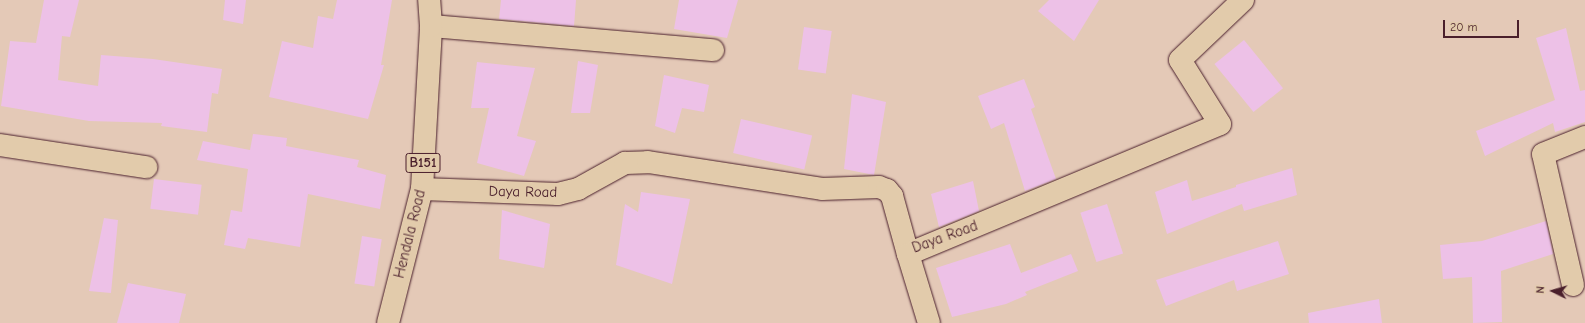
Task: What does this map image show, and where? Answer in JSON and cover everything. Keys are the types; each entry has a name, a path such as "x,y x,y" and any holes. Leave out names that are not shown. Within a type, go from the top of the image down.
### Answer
{"street":[{"name":"Hendala Road","path":"388,323 422,189 431,26 429,0"},
{"name":"Daya Road","path":"422,189 558,194 578,189 625,163 648,162 822,189 879,188 887,190 892,196 908,254 1220,124 1180,60 1243,0"},
{"path":"431,26 713,50"},
{"path":"1573,285 1543,154 1585,137"},
{"path":"0,145 146,167"},
{"path":"908,254 929,323"}],"building":[{"path":"44,0 79,0 70,37 62,36 58,80 98,86 101,55 153,59 222,69 218,94 212,93 207,132 161,126 162,123 89,121 1,106 10,41 36,43"},
{"path":"225,0 246,0 243,24 223,20"},
{"path":"337,0 392,0 381,65 384,65 368,119 269,97 282,41 313,48 318,16 333,19"},
{"path":"501,0 576,0 574,26 499,19"},
{"path":"679,0 738,0 727,38 674,29"},
{"path":"1049,0 1099,0 1074,41 1038,11"},
{"path":"804,27 832,31 826,73 798,70"},
{"path":"1566,28 1580,91 1585,90 1585,122 1555,132 1553,123 1485,156 1476,131 1555,100 1536,38"},
{"path":"1244,40 1283,88 1253,112 1214,64"},
{"path":"578,61 598,65 590,113 571,113"},
{"path":"477,62 535,68 517,136 536,141 524,176 477,163 489,108 471,108"},
{"path":"664,75 709,85 704,112 682,108 675,133 655,126"},
{"path":"1024,79 1035,107 1031,109 1056,179 1025,191 1004,123 991,129 978,96"},
{"path":"852,94 886,102 874,175 844,169"},
{"path":"741,119 812,135 804,170 733,153"},
{"path":"253,134 287,138 286,146 359,160 357,167 386,175 380,209 308,194 300,247 248,238 245,249 224,245 231,210 242,212 248,169 197,160 203,141 250,150"},
{"path":"1292,168 1297,195 1244,211 1242,204 1167,234 1155,192 1187,180 1192,201 1236,187 1236,185"},
{"path":"154,179 202,185 198,215 150,209"},
{"path":"973,181 979,211 939,227 931,194"},
{"path":"641,192 690,199 672,284 616,265 625,204 638,212"},
{"path":"1107,204 1123,253 1096,262 1080,213"},
{"path":"502,210 550,224 544,268 499,259"},
{"path":"104,218 118,220 111,293 89,291"},
{"path":"1546,221 1553,254 1501,271 1502,322 1473,323 1472,277 1443,279 1440,245 1482,241"},
{"path":"362,236 382,239 374,287 354,283"},
{"path":"1278,241 1289,274 1237,291 1234,280 1166,306 1156,280"},
{"path":"1010,244 1021,273 1071,254 1078,271 1025,292 1027,295 1006,304 952,317 936,268"},
{"path":"128,283 186,294 179,323 117,323"},
{"path":"1379,299 1382,323 1309,323 1308,313"}]}
